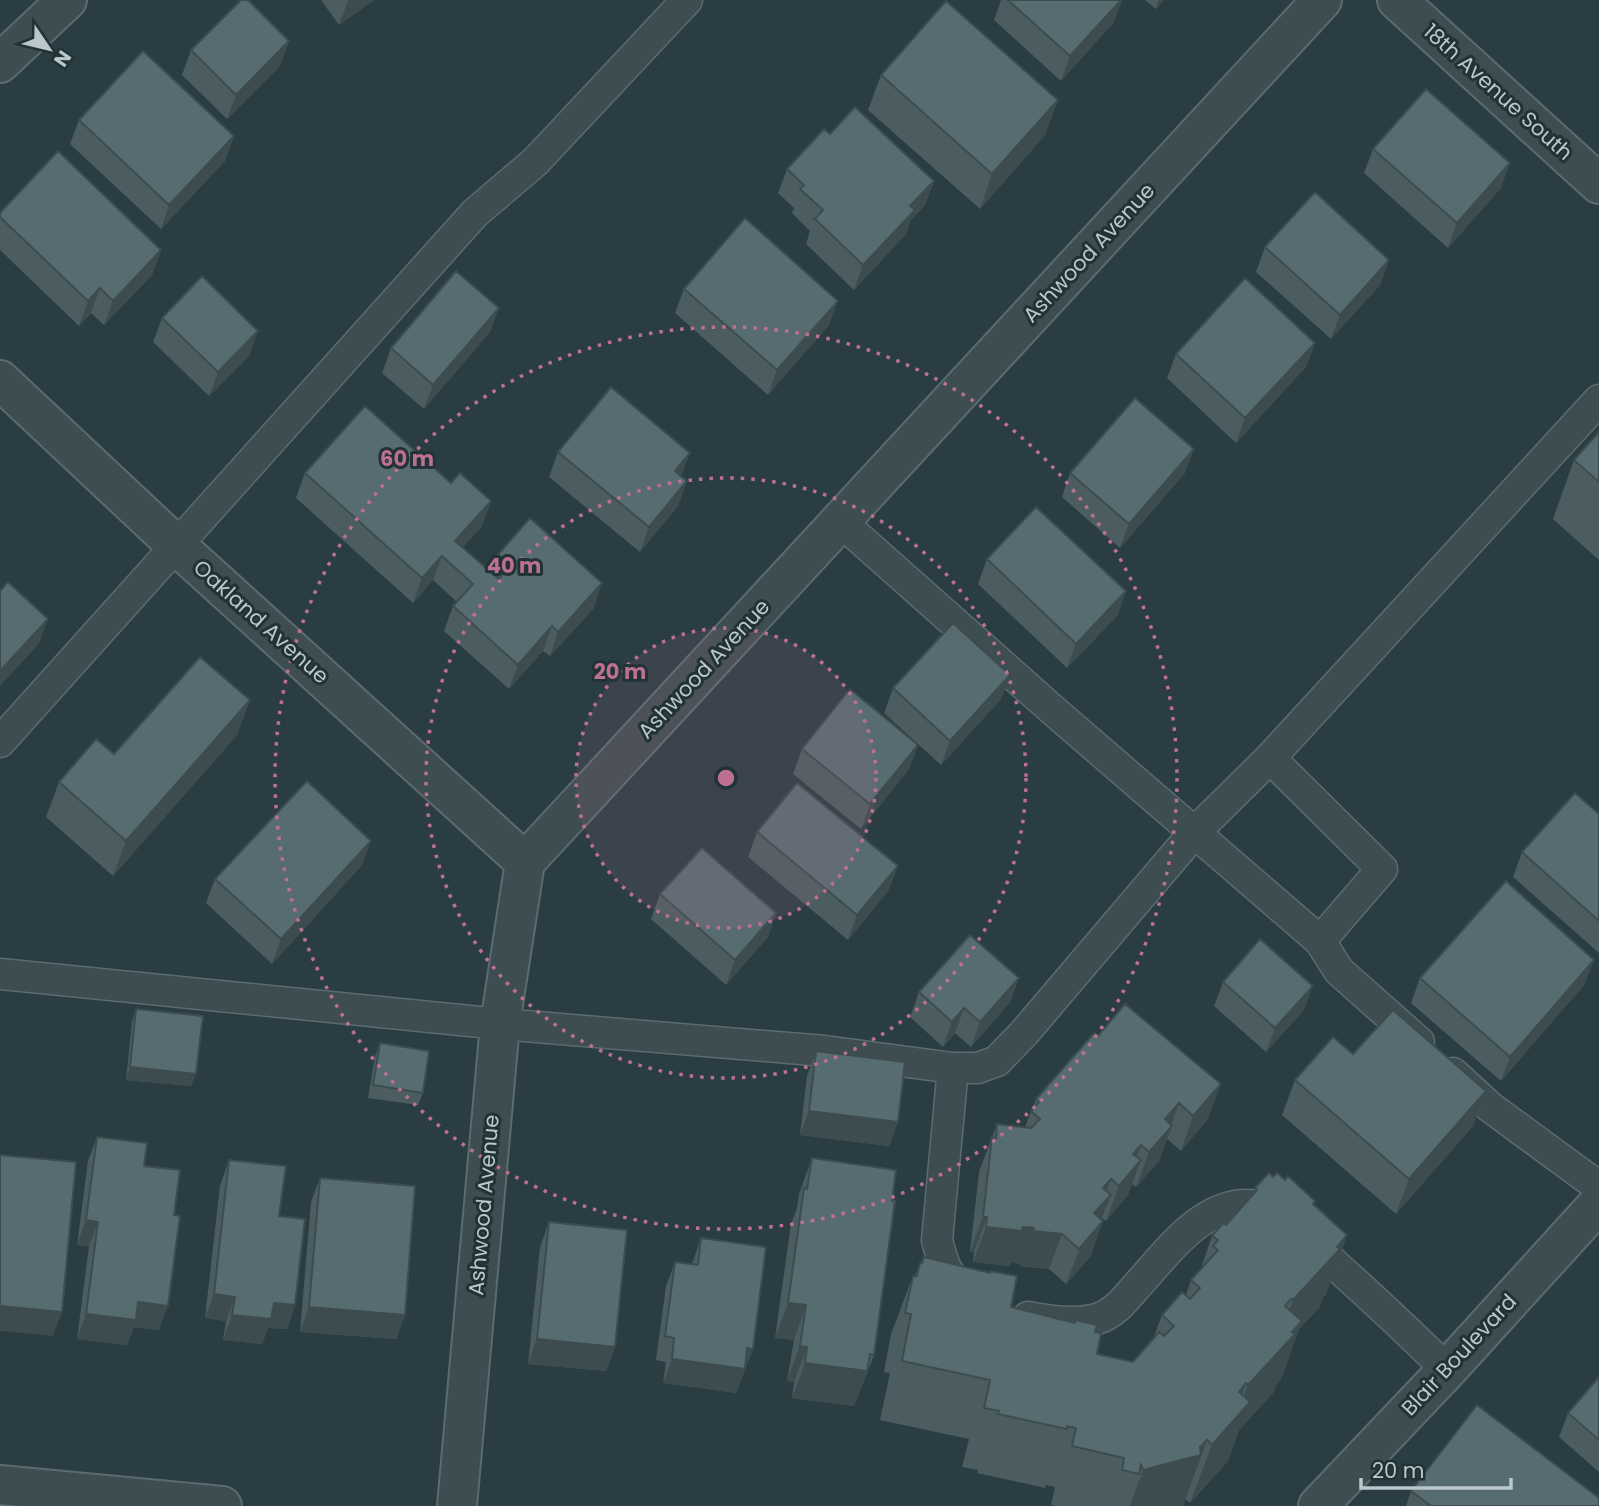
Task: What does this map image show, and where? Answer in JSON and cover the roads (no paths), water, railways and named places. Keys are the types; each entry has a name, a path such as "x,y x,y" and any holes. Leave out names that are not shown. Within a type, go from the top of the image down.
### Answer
{"street":[{"path":"0,63 67,0"},
{"name":"Ashwood Avenue","path":"457,1506 500,1024 525,862 1322,0"},
{"name":"18th Avenue South","path":"1407,3 1599,184"},
{"name":"Oakland Avenue","path":"0,380 525,862"},
{"name":"Blair Boulevard","path":"1318,1506 1447,1370 1599,1203"},
{"path":"0,1485 222,1506"}],"lane":[{"path":"0,742 475,214 535,162 687,0"},
{"path":"0,975 500,1024 825,1051 954,1068 978,1068 997,1061 1053,1000 1194,833 1270,758 1599,400"},
{"path":"840,521 1320,942 1339,971 1490,1107 1599,1187"},
{"path":"1270,758 1382,869 1320,942"},
{"path":"954,1068 937,1240 942,1260 950,1276 962,1290 996,1307 1053,1322 1097,1319 1112,1312 1177,1242 1202,1221 1224,1209 1259,1206 1296,1229 1402,1325 1447,1370"}]}
